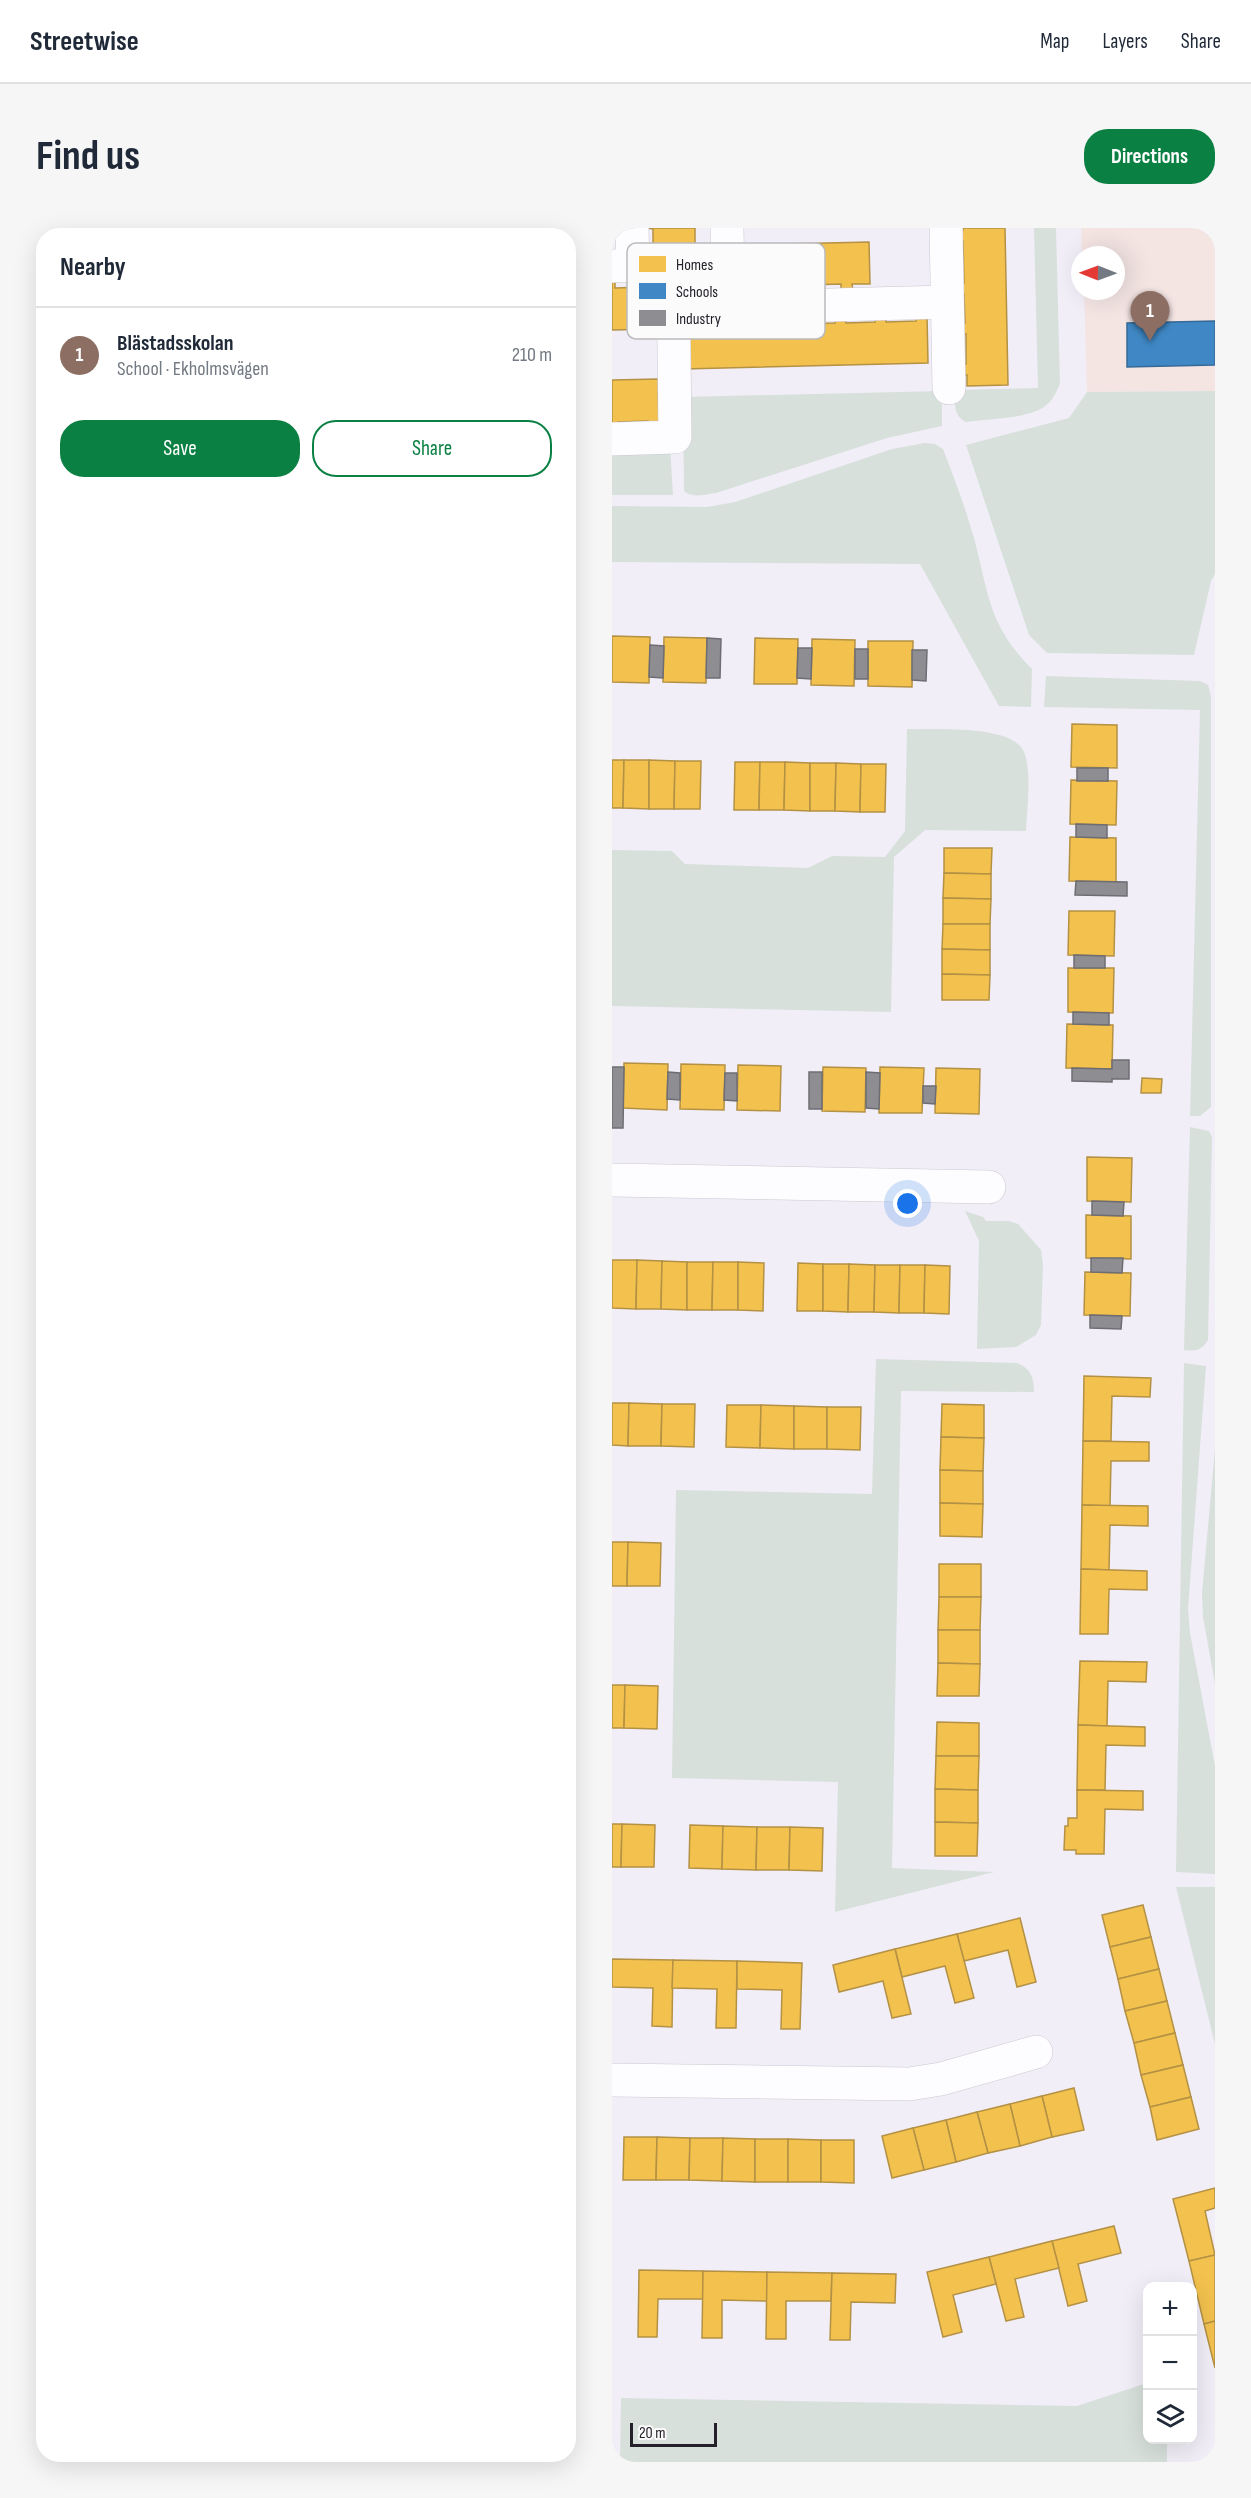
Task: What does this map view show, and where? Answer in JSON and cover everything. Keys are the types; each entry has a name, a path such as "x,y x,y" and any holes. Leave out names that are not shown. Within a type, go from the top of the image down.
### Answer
{"street":[{"path":"628,243 632,228"},
{"path":"727,228 727,243"},
{"path":"946,228 949,388"},
{"path":"622,266 627,247"},
{"path":"825,305 947,302"},
{"path":"612,439 675,438 674,339"},
{"path":"612,1180 989,1187"},
{"path":"612,2080 909,2084 942,2079 1036,2052"}],"shaded area":[{"path":"1034,228 1056,228 1060,384 1050,402 1036,411 1017,416 966,422 957,412 954,390 1038,388"},
{"path":"1081,228 1215,228 1215,391 1087,392 1084,300 1125,300 1125,246 1082,246"},
{"path":"942,391 942,426 887,438 716,493 695,495 684,491 683,397"},
{"path":"1215,391 1215,574 1211,581 1194,655 1047,653 1029,635 966,445 1069,418 1087,392"},
{"path":"925,443 935,444 943,449 968,518 996,619 1016,652 1032,669 1031,707 999,706 920,564 612,562 612,506 707,507 735,502 892,449"},
{"path":"612,446 670,446 673,495 612,495"},
{"path":"1046,676 1200,681 1208,685 1211,696 1211,1107 1200,1116 1190,1116 1200,710 1044,707"},
{"path":"907,729 971,730 1004,737 1017,743 1024,752 1028,769 1028,802 1026,831 925,830 894,857 891,1012 612,1006 612,850 672,851 685,864 808,868 832,856 885,857 905,831"},
{"path":"1190,1127 1209,1131 1212,1137 1208,1340 1198,1350 1184,1350"},
{"path":"965,1211 983,1217 986,1221 1009,1221 1018,1224 1041,1250 1043,1265 1041,1325 1036,1335 1016,1347 977,1349 979,1241"},
{"path":"876,1359 1017,1363 1031,1374 1034,1392 901,1391 892,1868 994,1872 835,1912 838,1782 672,1778 676,1490 872,1494"},
{"path":"1184,1363 1206,1366 1188,1609 1190,1633 1215,1766 1215,1874 1176,1872"},
{"path":"1215,1449 1215,1684 1203,1617 1202,1593"},
{"path":"1176,1887 1215,1887 1215,2044"},
{"path":"1143,2384 1143,2444 1167,2444 1167,2462 620,2462 621,2398 1077,2406"}],"building: Homes":[{"path":"647,228 695,228 695,243 653,243 653,229"},
{"path":"963,228 1005,228 1008,385 967,386 967,375 961,375 960,364 966,364 966,334 959,334 959,323 965,323 964,294 958,294 958,283 964,283 963,241 957,241 957,230 963,230"},
{"path":"869,242 870,284 852,284 853,290 841,290 841,284 825,284 824,243"},
{"path":"612,281 615,281 615,288 627,288 627,330 612,330"},
{"path":"927,314 928,363 684,369 683,339 825,339 825,323 835,323 835,317 845,317 846,323 875,322 875,316 886,316 886,322 916,321 916,315"},
{"path":"658,379 659,427 648,427 648,421 618,422 618,428 612,428 612,380"},
{"path":"612,636 650,637 649,683 612,682"},
{"path":"664,637 707,638 706,683 663,682"},
{"path":"755,638 798,639 797,684 754,684"},
{"path":"812,639 855,640 854,686 811,685"},
{"path":"868,641 913,641 912,687 868,686"},
{"path":"1072,724 1117,725 1117,768 1071,767"},
{"path":"612,760 624,760 623,808 612,808"},
{"path":"624,760 649,760 649,809 623,808"},
{"path":"649,760 675,761 674,809 649,809"},
{"path":"675,761 701,761 700,809 674,809"},
{"path":"735,762 760,762 759,810 734,810"},
{"path":"760,762 785,762 784,810 759,810"},
{"path":"785,762 810,763 810,811 784,810"},
{"path":"810,763 836,763 835,811 810,811"},
{"path":"836,763 861,764 860,812 835,811"},
{"path":"861,764 886,764 885,812 860,812"},
{"path":"1071,780 1117,781 1116,825 1070,824"},
{"path":"1070,837 1116,838 1116,882 1069,881"},
{"path":"944,848 992,848 991,874 944,873"},
{"path":"944,873 991,874 991,899 943,898"},
{"path":"943,898 991,899 990,924 943,924"},
{"path":"1069,911 1115,911 1114,956 1068,955"},
{"path":"943,924 990,924 990,950 942,949"},
{"path":"942,949 990,950 990,975 942,974"},
{"path":"1068,968 1114,968 1113,1013 1068,1012"},
{"path":"942,974 990,975 989,1000 942,1000"},
{"path":"1067,1024 1113,1025 1112,1069 1066,1068"},
{"path":"624,1063 668,1064 667,1110 623,1108"},
{"path":"681,1064 725,1065 724,1110 680,1109"},
{"path":"738,1065 781,1066 780,1111 737,1110"},
{"path":"823,1067 866,1068 865,1112 822,1111"},
{"path":"880,1067 924,1068 922,1113 879,1113"},
{"path":"936,1068 980,1069 979,1114 935,1113"},
{"path":"1142,1078 1162,1079 1161,1093 1141,1093"},
{"path":"1087,1157 1132,1158 1131,1202 1087,1201"},
{"path":"1086,1215 1131,1216 1131,1259 1086,1258"},
{"path":"612,1260 637,1260 636,1309 612,1308"},
{"path":"637,1260 662,1261 661,1309 636,1309"},
{"path":"662,1261 687,1262 687,1310 661,1309"},
{"path":"687,1262 713,1262 712,1310 687,1310"},
{"path":"713,1262 738,1262 738,1310 712,1310"},
{"path":"738,1262 764,1263 763,1311 738,1310"},
{"path":"798,1263 823,1264 823,1311 797,1311"},
{"path":"823,1264 849,1264 848,1312 823,1311"},
{"path":"849,1264 875,1265 874,1312 848,1312"},
{"path":"875,1265 900,1265 899,1313 874,1312"},
{"path":"900,1265 925,1265 924,1313 899,1313"},
{"path":"925,1265 950,1266 949,1314 924,1313"},
{"path":"1085,1272 1131,1273 1130,1316 1084,1315"},
{"path":"1084,1376 1151,1378 1150,1397 1112,1396 1111,1441 1083,1441"},
{"path":"612,1403 629,1403 628,1446 612,1445"},
{"path":"629,1403 662,1404 661,1446 628,1446"},
{"path":"662,1404 695,1404 694,1447 661,1446"},
{"path":"942,1404 984,1405 984,1438 941,1437"},
{"path":"727,1405 761,1405 760,1448 726,1447"},
{"path":"761,1405 794,1406 794,1449 760,1448"},
{"path":"794,1406 827,1407 827,1449 794,1449"},
{"path":"827,1407 861,1407 860,1450 827,1449"},
{"path":"941,1437 984,1438 983,1471 940,1470"},
{"path":"1083,1441 1149,1442 1149,1461 1111,1461 1110,1506 1082,1505"},
{"path":"940,1470 983,1471 983,1504 940,1503"},
{"path":"940,1503 983,1504 982,1537 940,1536"},
{"path":"1082,1505 1148,1506 1148,1526 1110,1525 1109,1570 1081,1569"},
{"path":"612,1542 628,1542 627,1586 612,1586"},
{"path":"628,1542 661,1543 660,1586 627,1586"},
{"path":"939,1564 981,1564 981,1597 939,1597"},
{"path":"1081,1569 1147,1571 1147,1590 1109,1589 1108,1634 1080,1634"},
{"path":"939,1597 981,1597 980,1630 938,1630"},
{"path":"938,1630 980,1630 980,1664 938,1663"},
{"path":"1080,1661 1147,1662 1146,1682 1108,1681 1107,1726 1078,1725"},
{"path":"938,1663 980,1664 979,1696 937,1696"},
{"path":"612,1685 625,1685 624,1728 612,1728"},
{"path":"625,1685 658,1686 657,1729 624,1728"},
{"path":"937,1722 979,1723 979,1756 936,1756"},
{"path":"1078,1725 1145,1727 1145,1746 1106,1745 1105,1790 1077,1790"},
{"path":"936,1756 979,1756 978,1790 935,1789"},
{"path":"935,1789 978,1790 978,1823 935,1822"},
{"path":"1077,1790 1143,1791 1143,1810 1105,1809 1104,1854 1076,1854 1076,1850 1064,1850 1065,1826 1068,1826 1068,1818 1077,1818"},
{"path":"935,1822 978,1823 977,1856 935,1856"},
{"path":"612,1824 622,1824 621,1867 612,1867"},
{"path":"622,1824 655,1825 654,1867 621,1867"},
{"path":"690,1825 723,1826 722,1869 689,1868"},
{"path":"723,1826 757,1827 756,1870 722,1869"},
{"path":"757,1827 790,1827 789,1870 756,1870"},
{"path":"790,1827 823,1828 822,1871 789,1870"},
{"path":"1143,1905 1151,1937 1110,1947 1102,1915"},
{"path":"1020,1918 1036,1982 1017,1987 1008,1950 964,1961 957,1934"},
{"path":"957,1934 974,1998 955,2003 945,1966 902,1977 895,1949"},
{"path":"1151,1937 1159,1969 1118,1979 1110,1947"},
{"path":"895,1949 911,2014 892,2018 883,1981 839,1992 833,1965"},
{"path":"612,1959 673,1960 672,2027 652,2026 653,1988 612,1987"},
{"path":"673,1960 737,1961 736,2028 716,2028 717,1989 672,1988"},
{"path":"737,1961 802,1963 800,2029 781,2029 782,1990 737,1989"},
{"path":"1159,1969 1167,2001 1125,2011 1118,1979"},
{"path":"1167,2001 1175,2033 1134,2043 1125,2011"},
{"path":"1175,2033 1183,2065 1141,2075 1134,2043"},
{"path":"1183,2065 1191,2097 1150,2107 1141,2075"},
{"path":"1074,2088 1084,2130 1052,2137 1042,2096"},
{"path":"1042,2096 1052,2137 1020,2146 1010,2104"},
{"path":"1191,2097 1199,2129 1157,2140 1150,2107"},
{"path":"1010,2104 1020,2146 988,2153 977,2112"},
{"path":"977,2112 988,2153 956,2162 946,2120"},
{"path":"946,2120 956,2162 924,2170 913,2128"},
{"path":"913,2128 924,2170 892,2178 882,2136"},
{"path":"624,2137 657,2137 656,2180 623,2180"},
{"path":"657,2137 690,2138 689,2180 656,2180"},
{"path":"690,2138 723,2138 722,2181 689,2180"},
{"path":"723,2138 755,2139 755,2182 722,2181"},
{"path":"755,2139 788,2139 788,2182 755,2182"},
{"path":"788,2139 821,2140 821,2182 788,2182"},
{"path":"821,2140 854,2140 854,2183 821,2182"},
{"path":"1215,2188 1215,2208 1205,2211 1215,2255 1189,2261 1173,2199"},
{"path":"1114,2226 1121,2253 1078,2264 1087,2301 1068,2306 1052,2241"},
{"path":"1052,2241 1059,2268 1015,2279 1024,2317 1006,2321 989,2257"},
{"path":"1215,2255 1215,2321 1204,2324 1197,2295 1197,2282 1194,2282 1189,2261"},
{"path":"989,2257 996,2284 953,2295 962,2332 943,2337 927,2272"},
{"path":"639,2270 703,2271 703,2299 658,2299 657,2337 638,2337"},
{"path":"703,2271 767,2272 767,2301 722,2300 722,2338 702,2338"},
{"path":"767,2272 832,2273 831,2301 786,2301 786,2339 766,2339"},
{"path":"832,2273 896,2274 895,2303 851,2302 850,2340 830,2340"},
{"path":"1215,2321 1215,2368 1204,2324"}],"building: Schools":[{"path":"1215,321 1215,365 1127,367 1127,323"}],"building: Industry":[{"path":"707,638 721,639 720,678 706,678"},
{"path":"650,645 664,646 663,678 649,677"},
{"path":"798,648 812,648 811,679 797,678"},
{"path":"855,649 868,649 868,679 855,679"},
{"path":"912,650 927,650 926,681 912,680"},
{"path":"1077,768 1108,768 1108,781 1077,781"},
{"path":"1076,824 1107,825 1107,838 1076,837"},
{"path":"1076,881 1127,882 1127,896 1075,895"},
{"path":"1074,955 1105,956 1105,968 1074,968"},
{"path":"1073,1012 1109,1013 1109,1025 1073,1024"},
{"path":"1112,1060 1129,1060 1129,1079 1112,1079 1112,1082 1072,1081 1072,1068 1112,1069"},
{"path":"612,1067 624,1067 623,1128 612,1128"},
{"path":"668,1072 680,1073 680,1100 667,1099"},
{"path":"809,1072 822,1072 822,1109 809,1109"},
{"path":"866,1072 880,1073 879,1109 866,1108"},
{"path":"725,1073 737,1073 737,1101 724,1100"},
{"path":"923,1086 936,1086 935,1104 923,1103"},
{"path":"1092,1201 1124,1202 1123,1216 1092,1215"},
{"path":"1091,1258 1123,1258 1122,1273 1091,1272"},
{"path":"1090,1315 1122,1316 1121,1329 1090,1328"}],"place":[{"name":"Blästadsskolan","path":"1150,341"}]}
